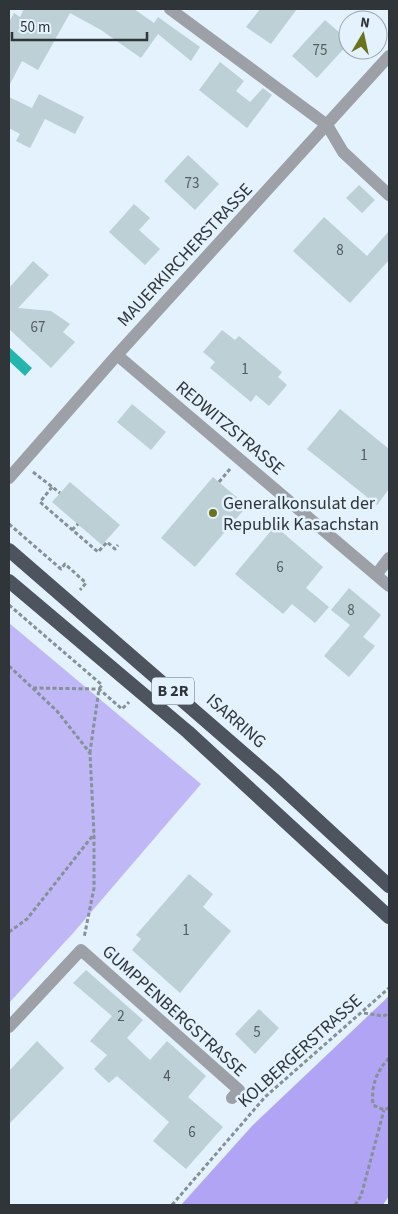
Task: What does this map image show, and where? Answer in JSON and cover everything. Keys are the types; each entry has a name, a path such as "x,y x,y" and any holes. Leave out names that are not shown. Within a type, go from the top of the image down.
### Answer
{"highway":[{"name":"ISARRING","path":"9,550 336,835 389,886"},
{"name":"B 2R","path":"9,581 188,732 322,853 389,917"}],"street":[{"path":"170,9 327,125 343,152 389,195"},
{"name":"MAUERKIRCHERSTRASSE","path":"9,478 117,355 389,56"},
{"name":"REDWITZSTRASSE","path":"117,355 389,586"},
{"path":"376,575 389,558"},
{"path":"9,1027 81,950"},
{"name":"GUMPPENBERGSTRASSE","path":"81,950 239,1090 232,1098"}],"path":[{"path":"22,463 60,493"},
{"path":"52,487 40,502 72,530 98,552 107,542 115,549 118,544"},
{"path":"9,524 61,569 65,564 83,580 86,583 79,591"},
{"path":"72,530 78,524"},
{"path":"9,605 102,685 99,689 90,753 94,834 94,888 81,950"},
{"path":"9,666 57,711 90,753"},
{"path":"33,688 99,689 122,709 129,702"},
{"path":"9,932 28,919 94,834"},
{"name":"KOLBERGERSTRASSE","path":"172,1205 265,1097 363,1013 389,988"},
{"path":"363,1013 383,1016 389,1014"},
{"path":"389,1058 378,1071 371,1092 373,1105 384,1110 389,1108"},
{"path":"354,1205 361,1196 384,1110"}],"shaded area":[{"path":"9,347 32,368 25,376 9,361"},
{"path":"9,623 201,784 74,932 9,1003"},
{"path":"389,996 389,1196 383,1205 181,1205 252,1126"}],"building":[{"path":"24,9 134,9 154,23 158,17 200,47 191,61 158,34 141,58 101,30 70,13 38,70 22,61 9,86 9,22 14,13 20,17"},
{"path":"260,9 297,9 271,44 246,27"},
{"path":"325,20 338,31 338,55 317,78 292,56"},
{"path":"220,62 244,81 236,91 250,102 263,88 272,95 247,128 199,90"},
{"path":"39,94 84,117 75,134 45,119 30,148 16,141 20,134 9,128 9,97 32,108"},
{"path":"188,155 219,184 195,210 164,181"},
{"path":"359,185 375,200 362,213 346,198"},
{"path":"134,204 150,218 139,230 160,249 145,265 109,232"},
{"path":"324,217 367,256 389,231 389,260 350,303 293,251"},
{"path":"33,261 49,275 18,308 51,311 70,324 63,332 75,342 51,368 9,329 9,288"},
{"path":"222,330 235,340 239,336 282,372 278,377 287,385 269,406 256,395 251,402 210,368 215,362 203,352"},
{"path":"132,404 166,432 151,450 117,422"},
{"path":"340,409 389,449 389,489 377,505 307,449"},
{"path":"213,477 247,506 195,567 161,538"},
{"path":"70,482 120,525 102,545 52,502"},
{"path":"275,526 323,567 306,588 329,607 315,623 292,604 283,614 235,574"},
{"path":"349,588 381,615 363,637 375,646 349,677 324,656 350,625 331,610"},
{"path":"189,874 213,894 203,907 231,931 180,993 132,950 141,939 136,935"},
{"path":"86,970 143,1020 127,1038 150,1060 167,1041 206,1076 188,1097 223,1127 186,1169 153,1141 169,1122 117,1076 109,1083 94,1069 107,1055 90,1041 112,1016 73,983"},
{"path":"259,1009 279,1028 255,1054 235,1034"},
{"path":"37,1041 64,1068 9,1124 9,1071"}],"place":[{"name":"Generalkonsulat der Republik Kasachstan","path":"213,513"}]}
